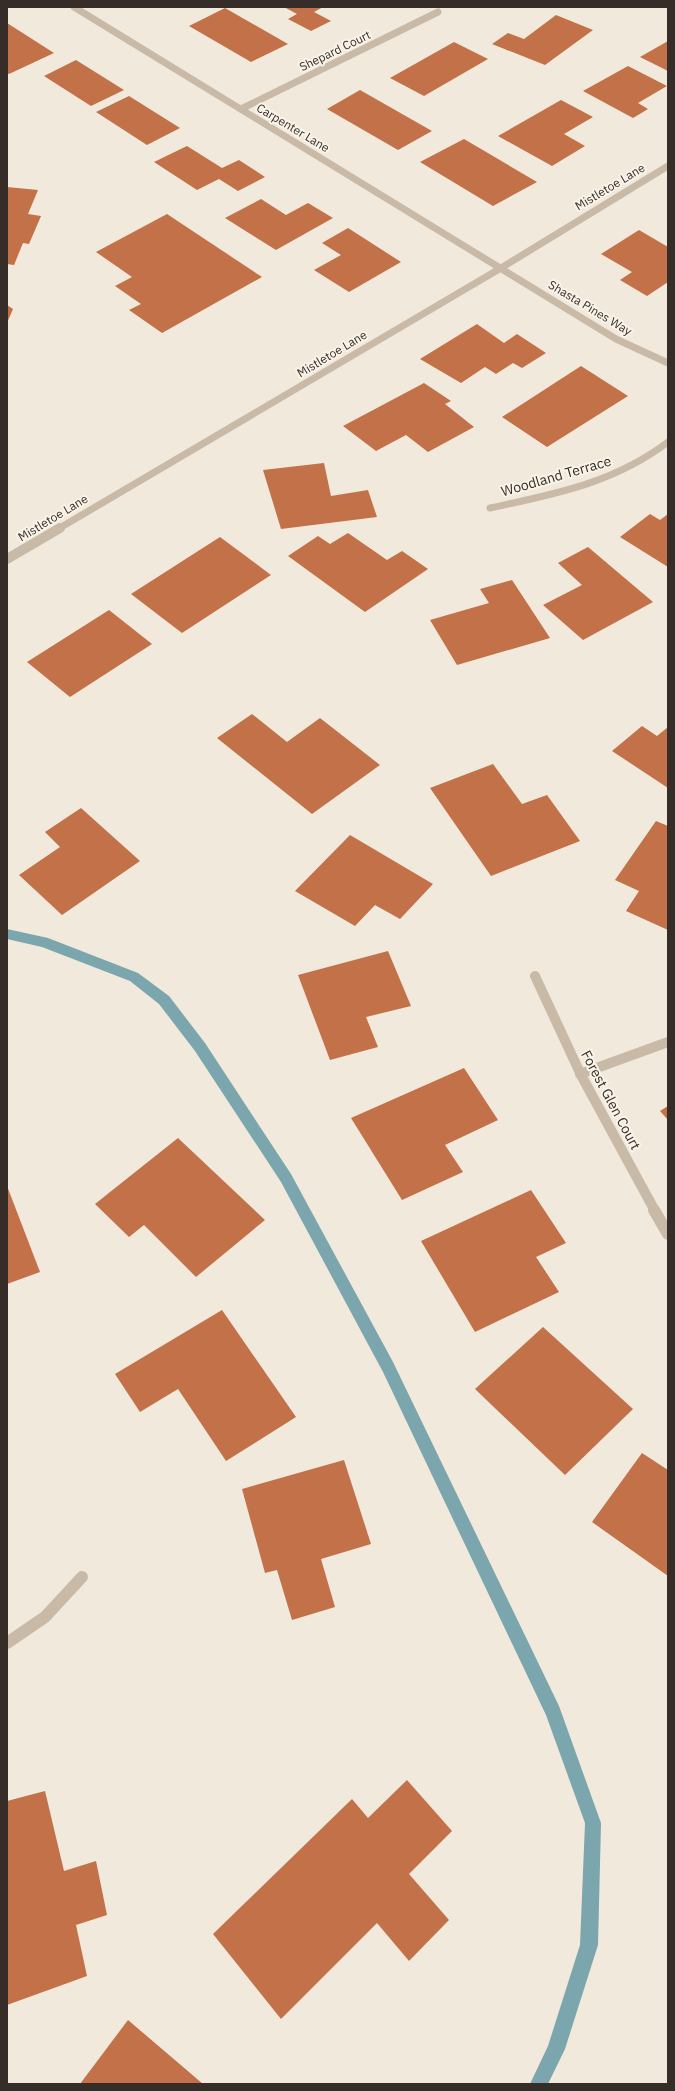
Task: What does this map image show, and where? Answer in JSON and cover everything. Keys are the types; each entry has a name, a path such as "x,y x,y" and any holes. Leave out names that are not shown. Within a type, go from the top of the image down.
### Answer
{"street":[{"name":"Carpenter Lane","path":"74,7 501,268"},
{"name":"Shepard Court","path":"241,109 438,12"},
{"name":"Mistletoe Lane","path":"7,559 501,268 668,166"},
{"name":"Shasta Pines Way","path":"501,268 616,339 668,363"},
{"name":"Woodland Terrace","path":"490,508 565,490 619,473 668,442"},
{"name":"Forest Glen Court","path":"535,976 557,1028 580,1074 668,1234"},
{"path":"580,1074 668,1042"},
{"path":"7,1642 45,1617 82,1577"}],"building":[{"path":"284,7 323,7 314,12 331,21 311,31 288,19 297,14"},
{"path":"225,8 288,44 251,62 189,26"},
{"path":"556,15 593,30 545,65 492,44 508,33 524,39"},
{"path":"7,23 54,53 9,74 7,73"},
{"path":"668,41 668,71 640,57"},
{"path":"454,42 488,59 424,96 390,78"},
{"path":"76,60 124,90 91,106 44,76"},
{"path":"628,66 667,86 638,103 648,109 633,118 583,91"},
{"path":"360,90 432,131 398,150 327,109"},
{"path":"129,96 180,128 147,145 96,112"},
{"path":"561,100 593,117 564,134 585,146 552,166 498,136"},
{"path":"464,139 537,182 493,206 420,162"},
{"path":"187,146 222,168 239,160 265,177 238,191 219,179 197,190 154,162"},
{"path":"7,187 38,190 28,214 41,216 29,244 23,243 14,265 7,264"},
{"path":"261,199 286,215 308,203 333,218 276,250 225,218"},
{"path":"167,214 262,277 162,333 129,310 141,304 115,286 132,277 96,252"},
{"path":"348,228 401,262 349,292 314,270 341,255 322,243"},
{"path":"639,230 668,247 668,282 647,296 620,280 632,272 601,254"},
{"path":"7,305 13,309 7,323"},
{"path":"477,324 504,343 517,334 546,353 522,368 513,363 496,374 485,367 461,383 420,359"},
{"path":"581,366 628,396 547,447 502,417"},
{"path":"424,383 451,401 445,404 474,427 428,452 406,435 376,451 343,426"},
{"path":"324,463 331,496 368,490 377,517 281,529 263,470"},
{"path":"650,514 660,520 668,514 668,567 620,537"},
{"path":"348,533 387,560 402,551 428,569 365,612 288,556 318,536 330,544"},
{"path":"220,537 271,575 182,633 131,594"},
{"path":"588,547 653,602 583,640 543,605 582,585 558,563"},
{"path":"512,580 550,638 457,665 430,620 489,603 480,589"},
{"path":"109,610 152,644 70,697 27,662"},
{"path":"252,714 287,742 320,718 380,765 312,814 217,738"},
{"path":"642,726 657,736 668,727 668,788 612,751"},
{"path":"493,764 522,804 547,795 580,841 491,876 430,788"},
{"path":"81,808 140,861 62,915 19,875 60,847 45,832"},
{"path":"656,821 668,826 668,930 626,911 639,891 615,880"},
{"path":"350,835 433,884 400,919 375,905 355,926 295,891"},
{"path":"388,951 411,1006 366,1017 378,1047 330,1060 298,975"},
{"path":"464,1068 498,1120 445,1145 463,1172 402,1200 351,1118"},
{"path":"668,1106 668,1120 660,1111"},
{"path":"178,1138 265,1220 196,1277 144,1225 129,1237 95,1204"},
{"path":"7,1186 40,1272 7,1284"},
{"path":"531,1190 566,1243 536,1257 559,1292 475,1332 421,1241"},
{"path":"222,1310 296,1417 226,1461 178,1389 140,1412 115,1374"},
{"path":"543,1327 633,1409 565,1475 475,1389"},
{"path":"642,1453 668,1470 668,1576 592,1522"},
{"path":"344,1460 371,1544 321,1559 335,1607 292,1620 277,1570 265,1573 242,1489"},
{"path":"407,1780 452,1831 409,1874 449,1920 409,1961 377,1923 281,2019 213,1934 352,1799 368,1818"},
{"path":"45,1791 64,1871 96,1861 107,1915 76,1925 87,1976 7,2005 7,1801"},
{"path":"128,2020 203,2084 80,2084"}],"waterway":[{"path":"7,934 44,942 134,977 164,1000 200,1047 286,1178 388,1367 553,1712 593,1823 589,1945 556,2049 539,2084"}]}
